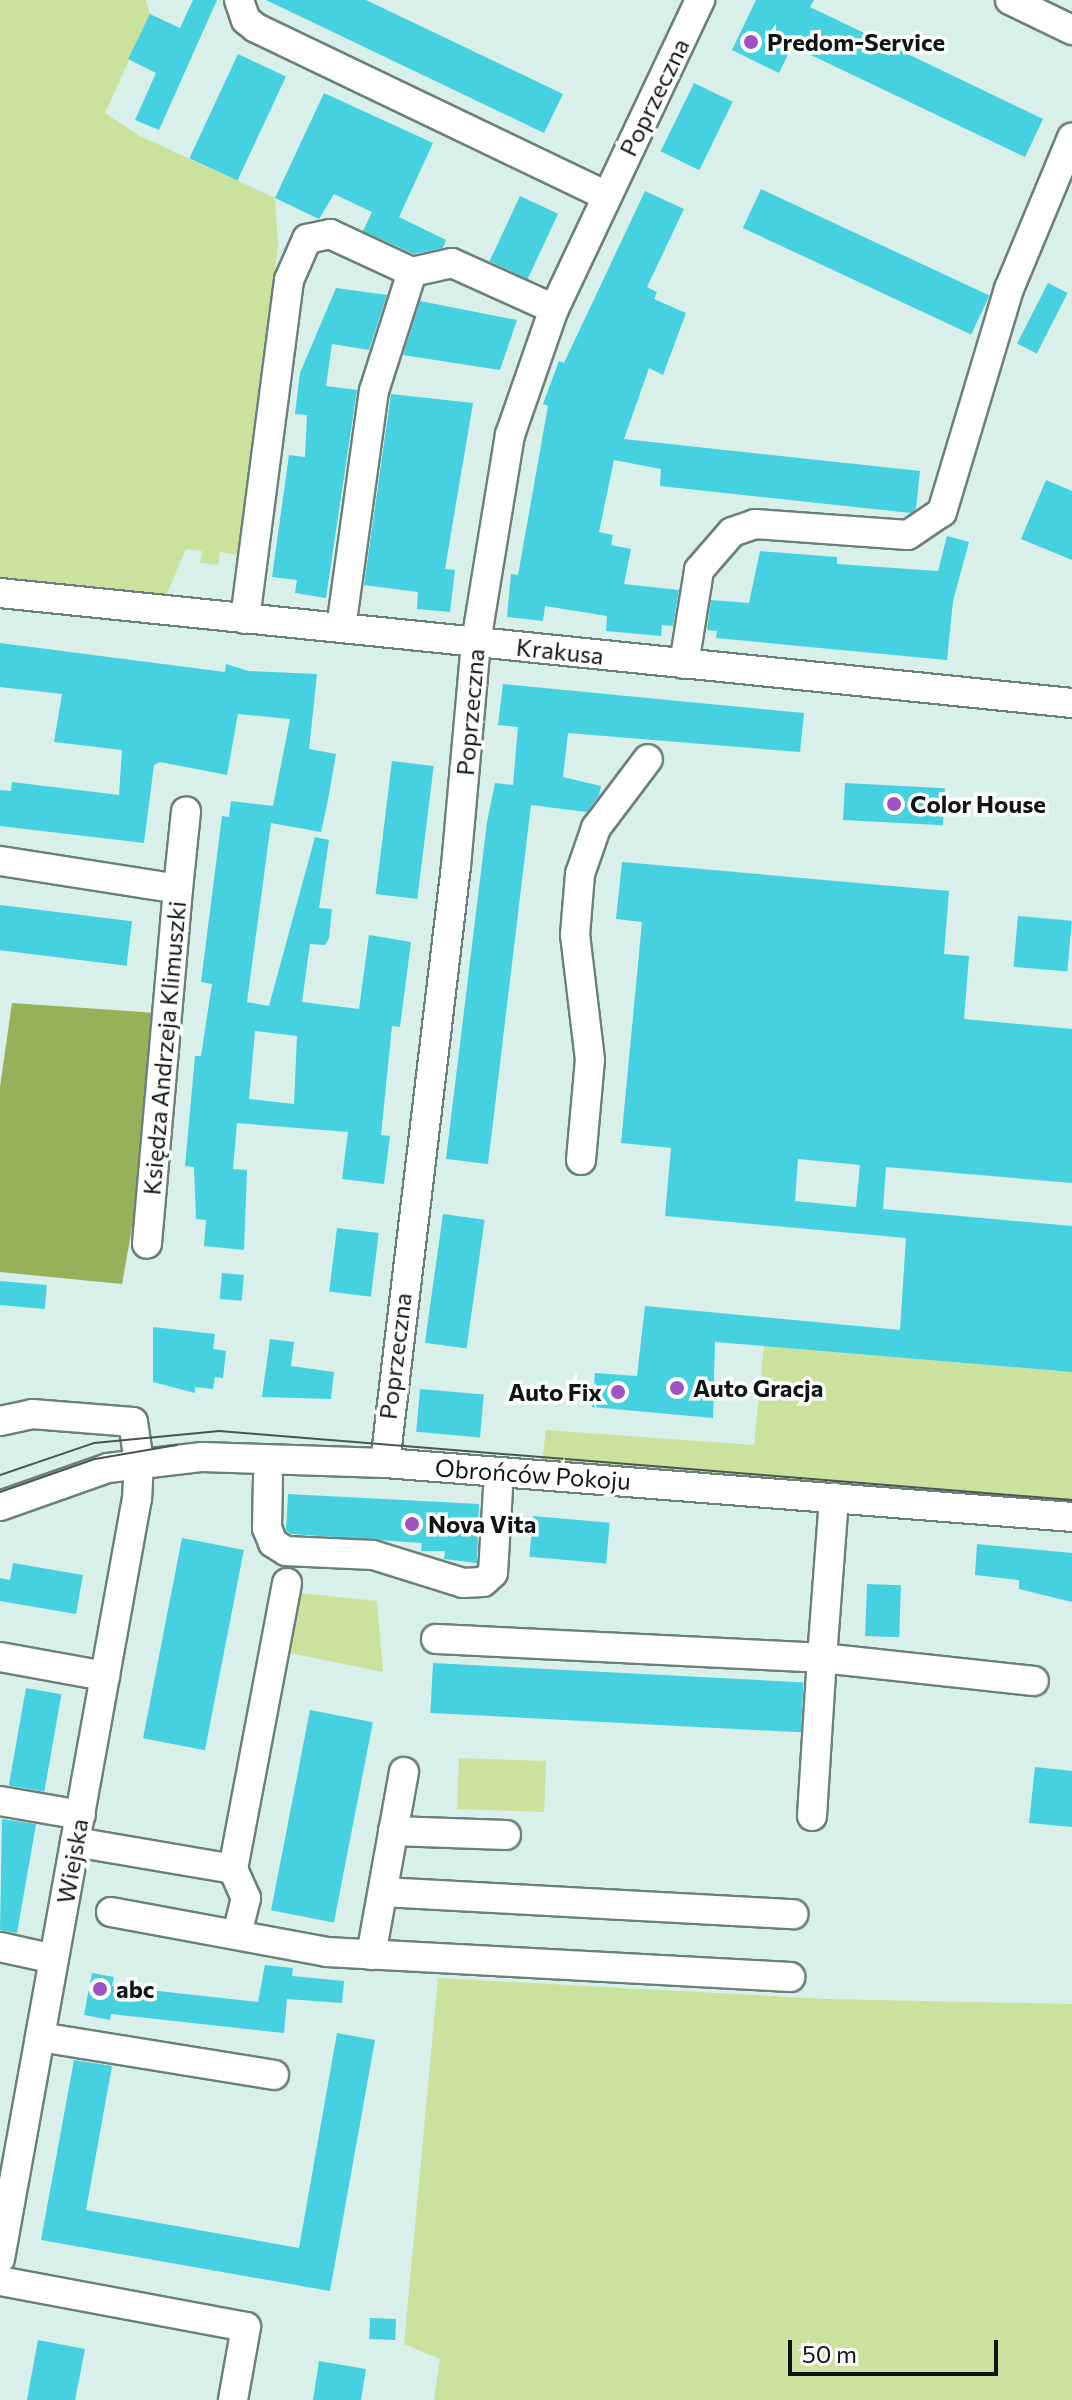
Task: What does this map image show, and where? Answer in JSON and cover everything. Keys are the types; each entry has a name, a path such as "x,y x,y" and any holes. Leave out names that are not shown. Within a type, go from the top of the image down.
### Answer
{"street":[{"path":"239,0 246,20 256,28 607,196"},
{"name":"Poprzeczna","path":"385,1463 456,866 476,642 510,435 554,309 700,0"},
{"path":"1010,0 1072,30"},
{"path":"684,664 699,570 732,532 755,524 908,535 942,512 1009,289 1072,138"},
{"path":"245,619 289,280 311,236 330,234 412,272 452,263 554,309"},
{"path":"341,628 374,391 412,272"},
{"name":"Krakusa","path":"0,593 1072,703"},
{"path":"581,1160 590,1060 575,935 580,874 596,828 648,759"},
{"path":"178,889 186,811"},
{"name":"Księdza Andrzeja Klimuszki","path":"0,861 178,889 147,1244"},
{"name":"Wiejska","path":"0,1421 32,1414 133,1422 139,1462 105,1676 0,2259"},
{"name":"Obrońców Pokoju","path":"0,1506 78,1476 139,1462 202,1457 385,1463 1072,1517"},
{"path":"268,1477 267,1528 273,1543 286,1551 373,1555 463,1583 483,1582 493,1573 498,1489"},
{"path":"812,1816 834,1497"},
{"path":"237,1933 246,1898 233,1869 287,1583"},
{"path":"436,1639 822,1658 840,1664 1034,1681"},
{"path":"0,1657 105,1676"},
{"path":"371,1955 404,1772"},
{"path":"0,1801 78,1828 233,1869"},
{"path":"393,1831 506,1835"},
{"path":"383,1892 793,1914"},
{"path":"111,1912 327,1952 790,1977"},
{"path":"0,1947 54,1959"},
{"path":"40,2037 274,2075"},
{"path":"0,2281 246,2327 233,2400"}],"green space":[{"path":"0,0 146,0 150,14 105,113 140,136 275,198 278,246 238,555 220,552 218,565 200,563 202,551 186,549 165,598 0,581"},
{"path":"12,1003 157,1013 141,1177 122,1284 0,1272 0,1087"},
{"path":"764,1346 1072,1372 1072,1504 542,1464 546,1430 754,1445"},
{"path":"300,1593 377,1601 383,1672 290,1653"},
{"path":"459,1758 546,1761 544,1812 457,1809"},
{"path":"438,1978 828,1999 1072,2004 1072,2400 434,2400 440,2359 404,2344"}],"building":[{"path":"193,0 217,0 159,130 135,120 156,73 128,59 150,14 180,28"},
{"path":"266,0 366,0 563,94 544,133"},
{"path":"756,0 814,0 810,7 1043,119 1025,157 792,46 779,73 732,50"},
{"path":"238,54 286,76 237,181 189,158"},
{"path":"694,83 733,102 699,170 661,151"},
{"path":"324,93 433,143 399,217 446,240 443,248 414,254 363,231 372,212 334,194 319,219 275,198"},
{"path":"761,189 989,295 971,334 743,228"},
{"path":"645,191 684,209 647,287 657,292 654,299 686,313 663,375 649,368 624,439 920,471 916,509 911,513 660,486 661,469 614,460 599,532 613,535 611,545 631,549 624,584 679,590 673,626 662,625 661,636 606,631 607,616 545,606 543,621 507,617 511,574 518,575 548,406 543,404 559,361 564,363"},
{"path":"520,196 558,214 528,279 490,261"},
{"path":"1048,283 1068,293 1037,354 1017,344"},
{"path":"336,288 387,295 369,350 332,344 326,386 357,390 326,598 295,593 297,580 272,577 289,455 305,457 307,415 295,414 300,373"},
{"path":"420,301 517,320 500,370 403,355"},
{"path":"391,394 473,403 445,569 455,570 450,612 417,609 418,592 364,585"},
{"path":"1046,480 1072,491 1072,560 1021,539"},
{"path":"947,536 969,542 953,601 947,660 716,638 717,631 707,630 711,600 749,603 760,551 837,557 837,564 938,571"},
{"path":"0,643 225,672 226,664 248,671 317,674 309,749 336,754 328,800 321,832 271,823 247,1002 269,1006 315,837 329,840 319,908 332,909 329,938 325,945 310,944 302,1002 359,1009 369,935 411,942 400,1027 392,1026 381,1135 390,1136 384,1184 342,1179 348,1132 237,1123 233,1169 247,1170 244,1250 204,1246 206,1220 196,1219 194,1167 185,1166 195,1056 201,1056 212,984 201,982 222,816 229,817 231,801 273,806 290,719 238,714 227,775 160,762 154,765 144,843 0,826 0,790 11,791 12,782 119,795 122,750 54,742 62,694 0,687","holes":["255,1031 297,1036 294,1104 249,1099"]},
{"path":"503,684 804,713 800,752 568,733 563,777 601,786 599,795 587,812 531,805 488,1164 446,1159 487,822 495,783 513,785 518,727 498,725"},
{"path":"392,761 434,766 417,899 376,894"},
{"name":"Color House","path":"845,783 945,788 943,825 843,820"},
{"path":"622,862 949,891 944,954 969,956 964,1019 1072,1029 1072,1183 886,1167 883,1209 1072,1226 1072,1372 715,1342 713,1418 592,1407 595,1373 637,1376 645,1306 900,1330 906,1238 665,1216 671,1148 621,1143 642,922 616,919","holes":["798,1159 860,1165 856,1207 795,1201"]},
{"path":"0,905 132,921 127,966 0,950"},
{"path":"1018,916 1072,921 1067,972 1014,967"},
{"path":"443,1214 485,1220 466,1349 425,1343"},
{"path":"337,1228 379,1233 371,1297 329,1292"},
{"path":"222,1273 244,1275 242,1301 220,1299"},
{"path":"0,1281 47,1285 45,1309 0,1305"},
{"path":"153,1327 215,1334 213,1349 226,1351 223,1378 215,1377 213,1389 195,1387 195,1393 153,1382"},
{"path":"270,1339 294,1342 291,1366 334,1372 331,1399 262,1397"},
{"path":"420,1389 484,1395 480,1437 416,1432"},
{"path":"288,1494 479,1504 477,1563 444,1559 445,1551 421,1551 422,1543 291,1534 286,1530"},
{"path":"533,1516 610,1523 606,1564 529,1557"},
{"path":"182,1538 244,1550 205,1750 143,1738"},
{"path":"977,1544 1072,1553 1072,1602 1019,1589 1019,1580 975,1575"},
{"path":"13,1563 83,1575 76,1614 0,1601 0,1578 10,1580"},
{"path":"867,1584 901,1585 899,1637 865,1636"},
{"path":"433,1663 803,1682 801,1732 430,1713"},
{"path":"26,1688 61,1694 44,1792 9,1785"},
{"path":"310,1710 373,1722 334,1922 271,1910"},
{"path":"1035,1767 1072,1771 1072,1827 1029,1823"},
{"path":"2,1819 36,1824 17,1933 0,1930"},
{"path":"265,1965 293,1968 292,1976 344,1981 342,2003 287,1999 284,2033 111,2014 110,2020 84,2015 92,1973 114,1977 112,1986 258,2002"},
{"path":"337,2033 375,2040 330,2291 41,2240 74,2060 112,2066 86,2210 299,2248"},
{"path":"370,2318 396,2319 395,2340 369,2339"},
{"path":"38,2340 85,2349 75,2400 27,2400"},
{"path":"319,2361 366,2369 361,2400 313,2400"}],"tram line":[{"path":"0,1475 94,1443 219,1431 1072,1500"},
{"path":"0,1492 95,1459 177,1445"}],"place":[{"name":"Predom-Service","path":"751,42"},
{"name":"Color House","path":"894,804"},
{"name":"Auto Gracja","path":"677,1388"},
{"name":"Auto Fix","path":"618,1392"},
{"name":"Nova Vita","path":"412,1524"},
{"name":"abc","path":"100,1989"}]}
